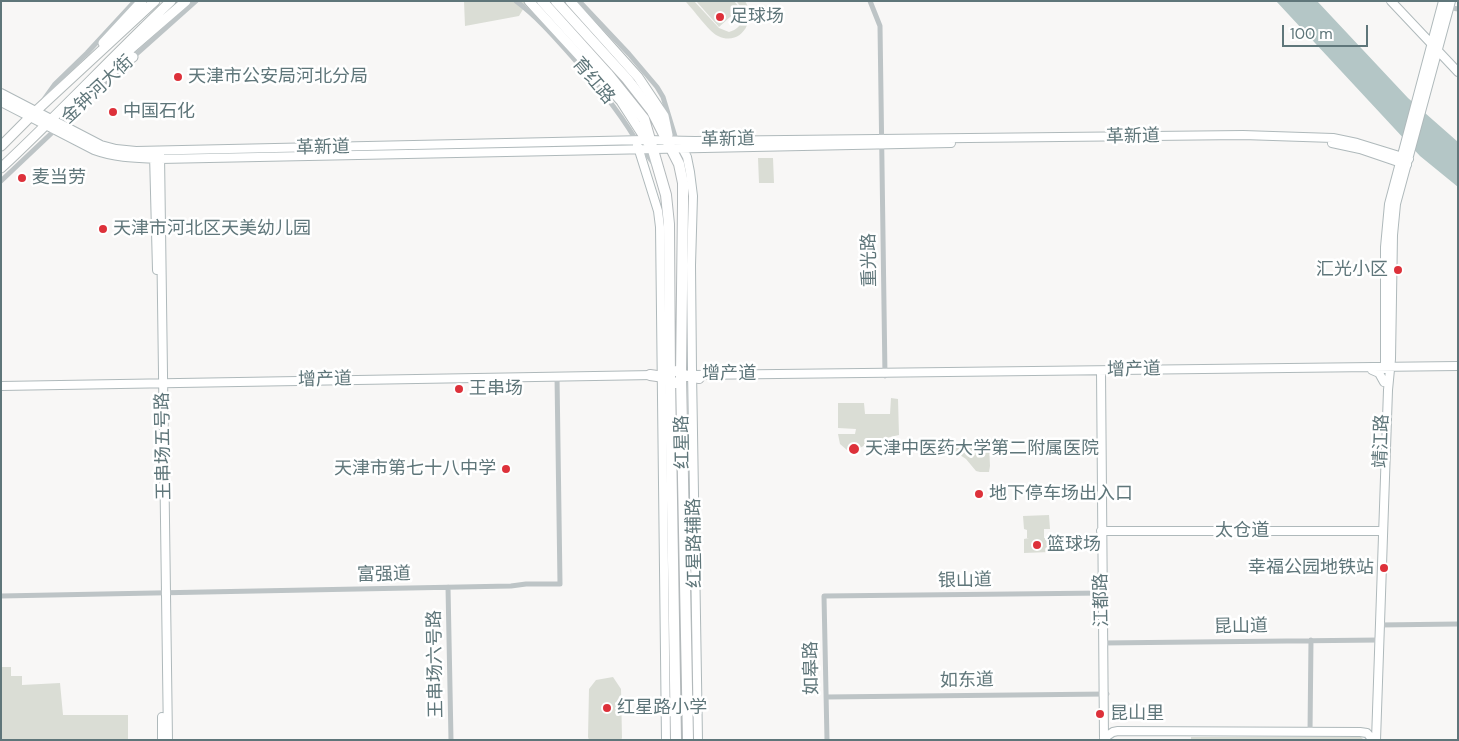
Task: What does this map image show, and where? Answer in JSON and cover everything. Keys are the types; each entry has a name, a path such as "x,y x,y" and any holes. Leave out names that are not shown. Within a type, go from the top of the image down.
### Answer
{"highway":[{"name":"育红路","path":"542,1 604,76 644,119 644,144"},
{"name":"育红路","path":"556,1 619,62 674,144"},
{"path":"644,144 659,170 666,195 669,224 670,356 680,378"},
{"name":"红星路","path":"674,144 683,184 676,740"},
{"path":"650,377 680,378"},
{"name":"红星路","path":"680,378 688,740"}],"main road":[{"path":"128,22 142,1"},
{"name":"金钟河大街","path":"1,146 128,22 154,1"},
{"name":"金钟河大街","path":"1,168 81,91 106,64 142,35 170,1"},
{"path":"142,35 186,1"},
{"path":"529,1 604,76"},
{"path":"570,1 619,62"},
{"path":"81,91 133,57"}],"street":[{"name":"金钟河大街","path":"33,114 55,84 87,53 134,1"},
{"name":"金钟河大街","path":"1,181 85,100 196,1"},
{"name":"育红路","path":"516,1 540,22 597,84 644,144"},
{"path":"579,1 629,54 663,97 674,144"},
{"name":"重光路","path":"870,1 880,26 885,374"},
{"path":"1391,1 1439,49 1458,65"},
{"path":"1395,1 1458,72"},
{"path":"1432,61 1440,58 1437,24 1449,5"},
{"path":"1406,156 1416,100 1439,49 1449,5"},
{"path":"1406,156 1423,107 1432,61"},
{"path":"1,94 18,106"},
{"path":"5,103 18,106"},
{"name":"革新道","path":"18,106 58,128 84,146 107,154 157,155 644,144 1242,136 1322,137 1357,143 1406,156"},
{"name":"红星路辅路","path":"644,144 659,219 680,378 698,740"},
{"name":"红星路辅路","path":"666,740 680,378 691,265 693,196 690,172 674,144"},
{"name":"王串场五号路","path":"157,155 168,740"},
{"name":"靖江路","path":"1375,740 1386,382 1382,368 1388,353 1396,204 1406,156"},
{"path":"1386,382 1379,373 1382,368 1381,362 1388,353"},
{"name":"增产道","path":"680,378 885,374 1103,375 1117,372 1458,367"},
{"name":"江都路","path":"1103,375 1106,738"},
{"name":"增产道","path":"1,388 650,377"},
{"name":"富强道","path":"1,596 560,584 557,378"},
{"name":"太仓道","path":"1104,531 1381,531"},
{"name":"靖江路","path":"1375,740 1381,531"},
{"name":"王串场六号路","path":"448,587 451,740"},
{"name":"王串场五号路","path":"162,740 164,592"},
{"name":"银山道","path":"824,596 1104,593"},
{"name":"如皋路","path":"824,596 827,740"},
{"path":"1379,625 1458,624"},
{"path":"1310,732 1311,640"},
{"name":"昆山道","path":"1105,643 1377,640"},
{"name":"江都路","path":"1105,694 1108,723 1106,738"},
{"name":"如东道","path":"826,697 1105,694"},
{"path":"1108,723 1118,731"},
{"path":"1360,732 1374,724"},
{"path":"1106,738 1118,731 1360,732 1367,733 1375,740"}],"shaded area":[{"path":"464,1 528,1 519,16 465,26"},
{"path":"685,1 694,1 719,28 729,32 738,27 742,19 741,10 736,1 745,1 748,8 748,23 745,30 734,38 718,36"},
{"name":"足球场","path":"696,1 734,1 740,8 719,27"},
{"path":"1276,1 1317,1 1408,98 1458,142 1458,187 1420,156"},
{"path":"758,158 773,158 774,183 759,183"},
{"path":"891,398 898,399 899,435 873,441 854,451 847,450 840,444 838,434 855,434 856,429 838,428 838,403 864,403 865,414 890,414"},
{"path":"952,442 989,443 989,472 976,471 966,459 951,449 949,444"},
{"path":"1049,515 1050,529 1044,529 1044,538 1050,538 1050,552 1024,553 1024,539 1029,538 1027,538 1027,530 1024,529 1023,516"},
{"path":"1,667 11,667 11,676 22,676 22,685 60,683 63,715 128,715 128,740 1,740"},
{"path":"613,677 621,689 622,738 621,740 589,740 589,689 596,680"},
{"path":"1191,737 1361,737 1364,740 1191,740"}],"place":[{"name":"足球场","path":"720,17"},
{"name":"天津市公安局河北分局","path":"178,77"},
{"name":"中国石化","path":"113,112"},
{"name":"麦当劳","path":"22,178"},
{"name":"天津市河北区天美幼儿园","path":"103,229"},
{"name":"汇光小区","path":"1398,270"},
{"name":"王串场","path":"459,389"},
{"name":"天津中医药大学第二附属医院","path":"854,449"},
{"name":"天津市第七十八中学","path":"506,469"},
{"name":"地下停车场出入口","path":"979,494"},
{"name":"篮球场","path":"1037,545"},
{"name":"幸福公园地铁站","path":"1384,568"},
{"name":"红星路小学","path":"607,708"},
{"name":"昆山里","path":"1100,714"}]}
